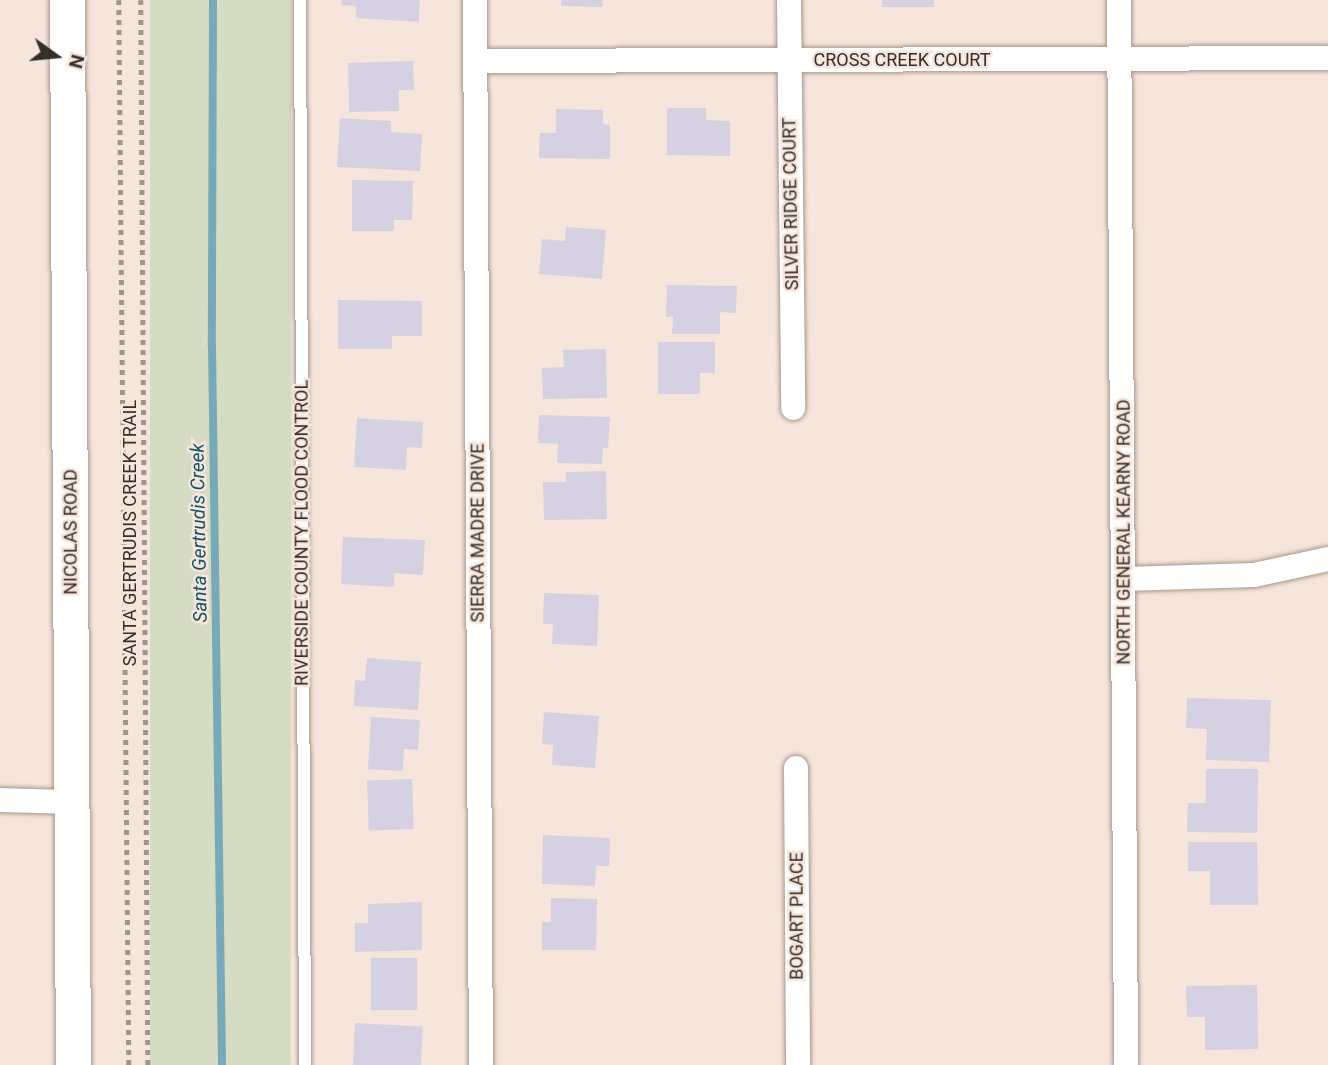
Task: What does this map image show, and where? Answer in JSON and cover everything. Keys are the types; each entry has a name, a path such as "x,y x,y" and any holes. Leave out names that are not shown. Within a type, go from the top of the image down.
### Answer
{"main road":[{"name":"NICOLAS ROAD","path":"67,0 73,1065"}],"street":[{"name":"SIERRA MADRE DRIVE","path":"475,0 481,1065"},
{"name":"SILVER RIDGE COURT","path":"789,0 793,408"},
{"name":"NORTH GENERAL KEARNY ROAD","path":"1119,0 1125,579 1126,1065"},
{"name":"CROSS CREEK COURT","path":"476,61 1328,58"},
{"path":"1125,579 1254,575 1328,559"},
{"name":"BOGART PLACE","path":"796,768 798,1065"},
{"path":"0,800 73,802"}],"lane":[{"name":"RIVERSIDE COUNTY FLOOD CONTROL","path":"300,0 305,1065"}],"path":[{"path":"119,0 130,1065"},
{"name":"SANTA GERTRUDIS CREEK TRAIL","path":"141,0 148,1065"}],"green space":[{"path":"150,0 291,0 291,1065 150,1065"}],"building":[{"path":"342,0 420,0 419,22 356,18 356,6 341,5"},
{"path":"561,0 603,0 602,7 561,6"},
{"path":"882,0 934,0 934,7 882,7"},
{"path":"413,61 414,90 399,90 399,111 349,112 348,63"},
{"path":"667,108 706,108 706,120 730,121 730,156 667,155"},
{"path":"556,109 603,110 603,124 610,125 610,159 539,158 540,133 556,133"},
{"path":"340,118 391,121 391,132 422,134 420,171 337,167"},
{"path":"352,180 413,181 412,220 394,220 394,231 352,231"},
{"path":"566,227 606,230 602,279 539,274 542,239 565,241"},
{"path":"667,285 737,286 736,313 720,312 720,334 672,334 673,316 666,317"},
{"path":"338,300 422,301 422,336 392,336 392,349 338,349"},
{"path":"658,342 715,342 715,373 700,373 700,394 658,394"},
{"path":"606,349 607,398 543,399 542,368 564,367 563,350"},
{"path":"539,415 610,417 608,448 603,448 602,464 557,463 558,444 538,443"},
{"path":"357,418 423,422 422,448 407,447 406,470 354,467"},
{"path":"606,471 607,519 544,520 543,482 566,482 566,472"},
{"path":"343,537 425,540 423,575 394,573 394,587 341,584"},
{"path":"544,593 599,595 597,646 552,644 553,624 543,624"},
{"path":"367,658 421,662 418,710 354,706 355,680 365,681"},
{"path":"1187,698 1271,700 1269,762 1206,760 1207,729 1186,728"},
{"path":"544,712 599,716 595,768 552,765 553,745 542,744"},
{"path":"371,717 420,720 418,750 404,749 403,771 368,769"},
{"path":"1206,769 1258,769 1257,833 1187,832 1188,803 1206,803"},
{"path":"412,779 414,829 369,831 367,781"},
{"path":"543,835 610,838 609,866 596,866 595,886 542,884"},
{"path":"1188,842 1257,842 1258,905 1210,905 1210,871 1188,871"},
{"path":"551,898 597,899 596,950 542,950 542,922 551,922"},
{"path":"422,902 422,950 355,952 355,923 368,923 368,904"},
{"path":"371,958 417,958 417,1010 371,1010"},
{"path":"1257,985 1258,1049 1205,1050 1205,1017 1187,1017 1186,986"},
{"path":"355,1023 423,1027 421,1065 353,1065"}],"waterway":[{"name":"Santa Gertrudis Creek","path":"213,0 212,347 222,1065"}]}
